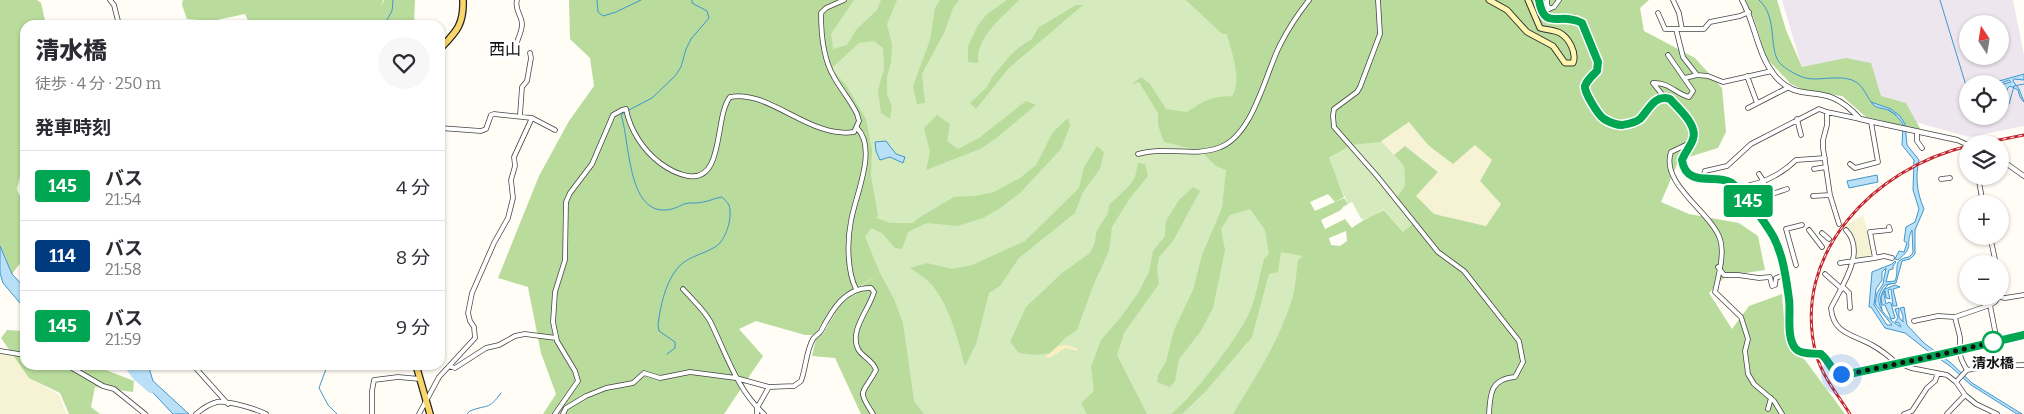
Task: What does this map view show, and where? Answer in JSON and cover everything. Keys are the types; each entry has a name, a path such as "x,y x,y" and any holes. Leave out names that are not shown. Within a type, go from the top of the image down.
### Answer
{"main road":[{"path":"445,44 457,32 464,11 463,0"},
{"path":"1489,0 1507,10 1527,32 1553,46 1565,63 1573,63 1574,54 1565,37 1559,32 1540,28 1528,0"},
{"path":"1539,0 1543,15 1548,19 1574,18 1582,23 1598,62 1597,71 1585,86 1586,93 1602,118 1620,125 1633,123 1640,119 1656,100 1670,99 1690,123 1694,133 1692,142 1684,154 1683,165 1694,176 1702,179 1728,181 1739,189 1775,239 1781,256 1789,298 1792,339 1794,347 1799,351 1821,354 1831,368 1841,374 1932,357 2024,335"},
{"path":"417,370 430,413"}],"street":[{"path":"110,0 114,6 118,20"},
{"path":"516,53 516,42 522,23 515,4 517,0"},
{"path":"555,414 578,382 556,338 553,322 555,292 565,260 566,202 570,193 592,164 613,115 622,110 627,111 631,129 653,157 673,171 694,177 702,175 710,169 725,104 730,97 744,95 755,98 800,119 832,131 854,132 859,121 857,114 833,76 821,33 821,13 826,8 844,0"},
{"path":"1138,154 1170,150 1210,151 1230,141 1250,116 1260,98 1280,43 1294,19 1309,0"},
{"path":"1378,0 1380,34 1357,92 1334,109 1334,127 1382,182 1438,252 1464,271 1518,341 1523,362 1515,377 1504,378 1494,385 1489,401 1489,414"},
{"path":"1547,0 1550,9 1554,7 1558,0"},
{"path":"1680,0 1674,2 1682,29"},
{"path":"1742,0 1749,12 1761,54 1772,71 1789,87 1805,94 1834,98 1851,109 1860,119"},
{"path":"1658,13 1665,29 1704,29 1710,22 1740,16 1749,12"},
{"path":"1676,29 1683,57 1697,75"},
{"path":"520,115 522,87 526,81 531,58 530,53"},
{"path":"1665,98 1653,83 1666,84 1689,97 1693,91 1668,55"},
{"path":"1685,78 1697,75 1708,76 1723,82 1772,71"},
{"path":"1746,76 1758,103"},
{"path":"1748,108 1789,87"},
{"path":"1702,179 1704,171 1727,166 1751,144 1819,109 1957,140"},
{"path":"1827,112 1827,125 1823,140 1824,158 1830,195 1839,224"},
{"path":"445,128 481,131 486,129 491,115 494,114 520,115 532,118 555,130"},
{"path":"419,414 440,377 475,338 474,327 468,313 472,294 508,218 513,198 510,180 515,166 514,157 532,118"},
{"path":"1797,119 1801,135"},
{"path":"1850,164 1855,168 1878,162 1871,122"},
{"path":"856,289 850,264 850,232 854,206 864,174 866,153 862,132 857,128"},
{"path":"1917,132 1916,141 1922,148"},
{"path":"1692,142 1671,152 1669,163 1682,191 1712,224 1720,238 1722,250 1715,292 1741,317 1748,338 1745,351 1748,374 1758,390 1774,400 1782,414"},
{"path":"1750,205 1748,189 1750,185 1764,182 1790,166 1796,160 1824,158"},
{"path":"2009,165 2024,176"},
{"path":"1814,169 1826,167"},
{"path":"1759,174 1764,182"},
{"path":"1941,179 1950,178"},
{"path":"1758,184 1763,197 1787,189"},
{"path":"1813,196 1830,195"},
{"path":"1796,265 1786,229 1802,225"},
{"path":"1875,258 1870,232 1890,230 1889,227"},
{"path":"1809,230 1822,247"},
{"path":"1846,230 1853,245 1852,261 1843,288 1831,308 1835,323 1847,333 1874,346 1897,364"},
{"path":"1822,232 1829,239"},
{"path":"1840,263 1884,256 1892,258"},
{"path":"1718,267 1724,275 1770,277 1772,286 1775,285 1776,278 1784,274"},
{"path":"1825,274 1849,293 1850,308"},
{"path":"563,414 566,408 586,396 606,388 633,383 644,373 660,378 690,372 736,378 769,387 794,386 802,381 813,338 819,334 840,300 856,289 871,288 874,292 856,334 858,350 874,365 876,370 863,392 862,398 874,414"},
{"path":"683,289 710,320 736,378 757,408 764,414"},
{"path":"2009,297 2024,295"},
{"path":"1914,321 1938,316 1955,317 1990,305 1997,341"},
{"path":"1955,317 1960,337 1958,350 1965,372"},
{"path":"449,366 455,368 486,348 499,345 515,336 525,334 556,338"},
{"path":"0,351 20,354"},
{"path":"1905,362 1906,366 1911,368 1947,375 1958,380 1965,395 1976,404 1997,414"},
{"path":"1958,380 1965,372 1992,366 2024,365"},
{"path":"76,370 103,386 114,389 145,414"},
{"path":"197,370 228,404"},
{"path":"1904,414 1912,411 1927,388 1935,381 1938,373"},
{"path":"372,414 374,380 398,377 420,379"},
{"path":"757,414 757,408 769,387"},
{"path":"1947,414 1965,395"},
{"path":"1768,409 1770,398"},
{"path":"197,413 208,405 219,402 259,410 266,414"}],"shaded area":[{"path":"1782,0 2013,0 2024,55 2024,126 1979,135 1962,135 1901,118 1838,93 1808,88"},
{"path":"1409,122 1427,144 1453,164 1475,145 1492,160 1480,181 1501,204 1486,226 1434,214 1415,196 1438,172 1405,146 1394,155 1380,142"},
{"path":"1863,215 1875,258 1853,260 1856,246 1855,240 1845,226"},
{"path":"0,353 13,354 20,363 20,370 25,370 32,379 59,395 67,414 0,414"}],"green space":[{"path":"0,0 37,0 41,3 45,20 20,20 20,177 17,189 20,196 20,264 12,274 0,246"},
{"path":"183,0 383,0 381,7 384,0 415,0 414,20 248,20 245,14 217,20 200,20 187,19 182,5"},
{"path":"569,0 854,0 831,34 833,49 847,45 856,30 877,10 881,0 897,0 887,24 892,45 891,62 887,77 887,94 892,106 890,119 881,113 878,90 884,69 883,48 874,41 859,43 833,67 833,71 846,85 866,119 872,150 871,176 878,215 875,220 877,218 890,223 913,223 954,197 975,196 994,192 1020,178 1036,165 1053,132 1068,118 1070,126 1061,149 1020,193 999,209 983,218 958,226 927,223 908,232 902,249 895,248 882,233 871,228 865,237 880,273 843,299 829,314 815,335 805,335 756,321 739,329 763,356 724,414 543,414 556,394 541,353 528,287 498,278 539,176 569,121 594,86 590,58 570,39"},
{"path":"820,0 1216,0 1302,202 1310,276 1249,414 913,414 821,316"},
{"path":"940,0 959,0 953,8 945,31 922,74 925,103 917,104 913,86 930,40 935,8"},
{"path":"1007,0 1019,0 991,28 981,44 978,53 978,63 968,62 968,46 978,25 987,14"},
{"path":"1186,0 1649,0 1640,8 1644,31 1695,58 1722,88 1726,132 1718,148 1679,160 1661,202 1689,214 1739,223 1758,236 1765,270 1726,276 1709,293 1732,329 1749,306 1782,294 1784,318 1792,352 1805,360 1845,414 1233,414 1274,344 1292,299 1298,260 1303,256 1281,252 1278,272 1269,274 1252,337 1205,392 1182,414 1171,414 1190,396 1237,335 1250,311 1264,259 1269,254 1265,230 1250,209 1230,215 1221,229 1225,250 1213,308 1201,331 1179,359 1175,381 1170,387 1157,382 1158,375 1166,362 1174,330 1193,290 1202,255 1222,208 1226,170 1216,166 1201,151 1164,142 1158,125 1158,113 1139,82 1131,85 1141,77 1150,84 1166,109 1187,112 1208,100 1232,96 1236,82 1235,66 1227,34 1222,34","holes":["1409,122 1428,145 1453,164 1475,145 1492,160 1480,181 1501,204 1486,226 1434,214 1416,196 1438,172 1405,146 1394,155 1404,166 1405,186 1397,197 1415,222 1403,232 1384,210 1352,228 1345,219 1325,229 1321,220 1341,210 1348,204 1344,198 1315,211 1310,202 1328,194 1335,202 1344,197 1329,158 1352,145 1380,142","1346,231 1347,241 1340,246 1331,245 1329,238"]},
{"path":"1745,0 1777,0 1786,30 1802,67 1846,58 1871,63 1881,96 1906,103 1921,130 1866,117 1842,96 1804,90 1791,84 1766,58 1754,19"},
{"path":"1076,5 1083,5 1009,68 976,109 970,103 987,87 992,77 1010,56 1032,39 1038,28"},
{"path":"1026,101 1036,105 995,139 980,149 926,170 930,152 924,128 937,115 950,124 947,141 958,149 979,138"},
{"path":"1381,141 1404,166 1405,186 1415,222 1404,233 1384,209 1374,216 1362,220 1352,202 1348,204 1328,159 1352,145"},
{"path":"1097,146 1104,152 1100,169 1083,192 1075,213 1019,258 1000,286 989,293 976,344 965,366 951,320 940,297 926,279 910,268 927,263 952,269 972,265 1025,241 1079,188 1084,167"},
{"path":"1138,163 1145,164 1148,176 1130,198 1112,227 1109,251 1093,286 1077,330 1065,338 1051,353 1035,355 1019,353 1010,342 1026,307 1062,273 1090,253 1095,242 1096,232 1108,213 1109,205 1130,185 1135,177"},
{"path":"1193,187 1200,191 1173,241 1159,257 1157,269 1159,284 1124,333 1117,355 1147,414 1087,414 1081,403 1094,391 1091,367 1101,340 1138,293 1149,272 1153,251 1165,236 1166,221 1179,200"},
{"path":"880,273 894,299 903,323 914,401 924,414 861,414 835,358 812,356 816,339 823,334 844,299"},
{"path":"7,330 20,331 20,365 1,338"},
{"path":"23,370 106,370 134,381 133,392 95,387 91,407 100,414 69,414 60,393 29,378"}],"sand":[{"path":"1067,345 1078,349 1077,351 1066,348 1050,358 1045,357 1058,346"}],"water":[{"path":"2024,74 2024,80 2014,79 2013,81 2019,89 2024,102 2018,90 2009,87 2009,83 2011,82 2009,78"},
{"path":"1871,102 1891,109 1900,116 1905,124 1907,145 1919,160 1917,185 1924,209 1915,230 1915,254 1910,259 1902,261 1896,283 1885,285 1881,291 1879,303 1881,309 1890,319 1901,327 1899,323 1895,322 1898,318 1895,309 1899,308 1899,317 1903,322 1900,308 1904,307 1907,325 1924,343 1951,363 1972,383 2022,414 2017,414 1971,385 1950,366 1905,333 1885,328 1871,307 1869,307 1872,272 1895,261 1893,269 1889,270 1886,282 1895,281 1898,263 1913,253 1912,230 1907,251 1898,260 1895,259 1899,251 1904,252 1907,243 1904,241 1906,227 1915,222 1919,209 1913,190 1914,160 1902,145 1903,124 1892,112 1873,105","holes":["1886,268 1883,284 1877,293 1875,304 1892,325 1887,325 1874,305 1876,289 1882,280 1882,272"]},
{"path":"886,141 896,154 905,157 903,163 890,157 880,160 875,142"},
{"path":"1877,175 1878,182 1849,188 1847,181"},
{"path":"0,246 12,274 20,283 20,303 3,283 0,273"},
{"path":"1895,285 1900,287 1893,289 1897,306 1893,306 1891,289 1888,290 1890,299 1886,298 1885,291 1884,294 1886,304 1891,303 1895,318 1891,319 1885,305 1882,305 1881,297 1885,289"},
{"path":"132,370 150,370 153,381 189,414 173,414"}],"waterway":[{"path":"387,20 392,11 393,0"},
{"path":"597,0 598,12 603,16 641,0"},
{"path":"629,110 652,98 675,76 681,67 691,39 709,18 707,11 692,3 692,0"},
{"path":"1759,0 1769,16 1775,53 1783,66 1806,78 1841,78 1852,80 1861,86 1872,103"},
{"path":"1940,0 1963,75"},
{"path":"2009,104 2014,86 2024,84"},
{"path":"1889,110 1896,115"},
{"path":"625,112 621,115 632,173 637,188 644,200 653,208 666,210 686,203 701,203 722,197 729,205 730,210 728,228 719,244 684,262 676,270 669,282 658,325 659,331 675,342 675,348 667,354"},
{"path":"1882,310 1881,295 1890,283"},
{"path":"132,370 151,389"},
{"path":"326,370 319,388 328,405 337,414"},
{"path":"467,414 470,411 490,405 501,393"}],"railway":[{"path":"2009,138 2024,135"},
{"path":"1850,414 1826,378 1819,362 1816,354 1811,317 1816,282 1828,250 1847,220 1872,195 1901,174 1934,157 1959,149"}],"bus line":[{"name":"145","path":"1539,0 1540,9 1548,19 1574,18 1582,23 1598,62 1597,71 1585,86 1586,93 1602,118 1620,125 1633,123 1640,119 1656,100 1661,98 1670,99 1693,128 1694,138 1682,160 1686,170 1702,179 1730,182 1739,189 1771,232 1781,256 1789,298 1792,339 1794,347 1799,351 1821,354 1836,372 1849,374 2024,335"}],"place":[{"name":"清水橋","path":"1993,342"}],"district":[{"name":"西山","path":"505,49"}],"route":[{"path":"1841,374 1849,374 1993,342"}]}
